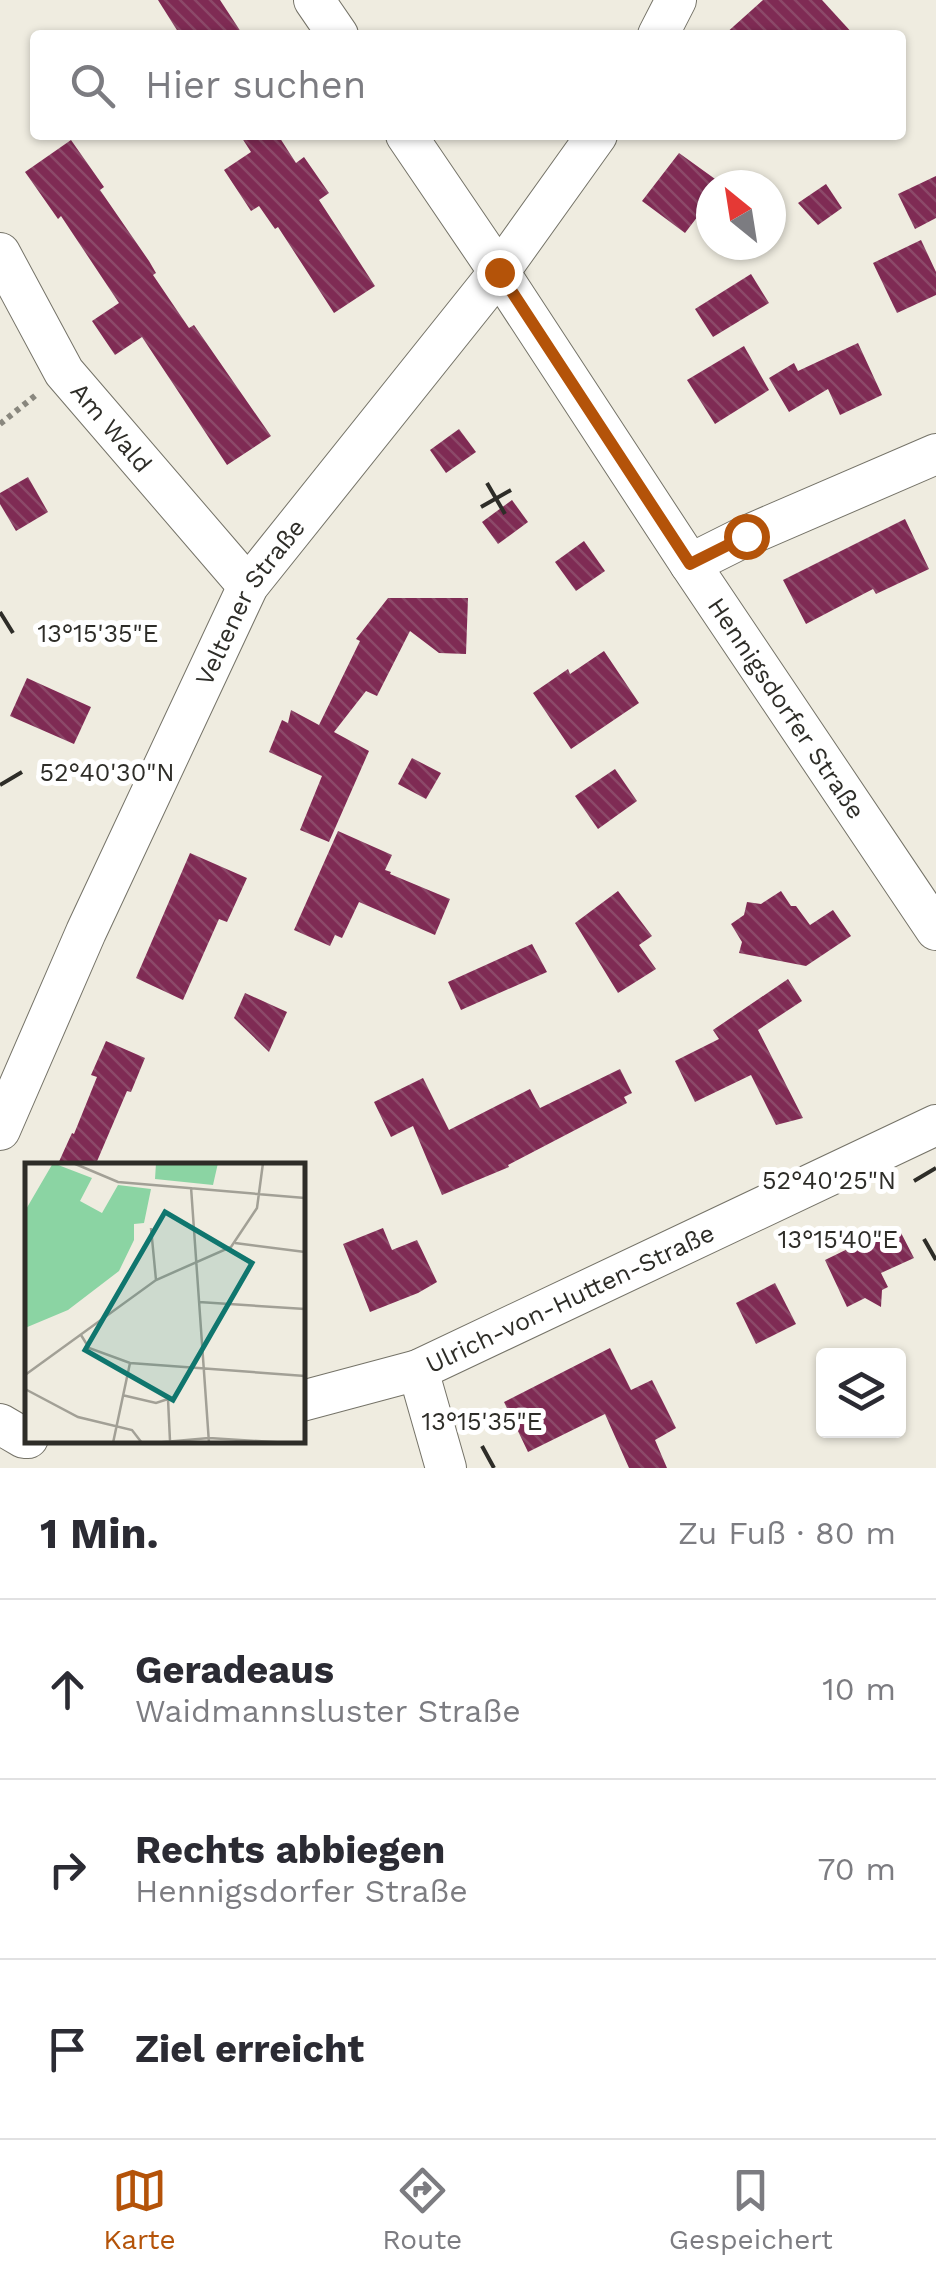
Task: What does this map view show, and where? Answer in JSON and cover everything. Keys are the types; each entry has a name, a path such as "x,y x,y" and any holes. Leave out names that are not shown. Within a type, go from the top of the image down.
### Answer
{"street":[{"path":"314,0 335,30"},
{"path":"661,30 676,0"},
{"name":"Hennigsdorfer Straße","path":"409,140 936,930"},
{"name":"Veltener Straße","path":"0,1130 86,932 248,586 499,272 593,140"},
{"name":"Am Wald","path":"0,252 64,372 248,586"},
{"path":"690,564 936,454"},
{"name":"Ulrich-von-Hutten-Straße","path":"305,1400 418,1370 936,1125"},
{"path":"418,1370 446,1468"},
{"path":"0,1424 25,1438"}],"path":[{"path":"0,424 64,372"}],"building":[{"path":"158,0 220,0 240,30 177,30"},
{"path":"763,0 822,0 849,30 730,30"},
{"path":"71,140 149,261 156,273 153,275 189,328 194,325 271,436 227,465 142,337 115,355 92,321 119,303 61,216 58,219 25,172"},
{"path":"243,140 281,140 296,163 304,157 329,193 319,200 375,286 334,313 278,227 275,229 259,206 251,211 224,170 251,152"},
{"path":"679,153 703,170 696,170 696,219 685,233 642,201"},
{"path":"936,176 936,218 915,229 898,194"},
{"path":"826,184 842,208 818,225 798,203"},
{"path":"921,240 936,272 936,295 897,313 873,263"},
{"path":"751,274 769,303 713,337 695,309"},
{"path":"858,343 882,395 840,415 828,389 789,412 769,378 794,363 798,371"},
{"path":"744,346 769,390 715,424 687,380"},
{"path":"459,429 476,452 446,473 430,450"},
{"path":"28,477 48,512 16,531 0,504 0,493"},
{"path":"512,500 528,522 498,544 482,522"},
{"path":"905,519 929,569 876,594 873,589 806,624 783,580"},
{"path":"584,541 605,571 576,591 555,562"},
{"path":"388,598 468,598 466,654 439,653 410,631 377,696 366,691 334,732 369,751 329,842 300,830 322,776 269,752 282,720 288,723 291,710 319,725 360,641 356,639"},
{"path":"604,651 639,703 571,749 533,693"},
{"path":"27,678 91,707 74,744 10,716"},
{"path":"412,758 441,773 426,799 398,784"},
{"path":"615,769 637,801 598,829 575,796"},
{"path":"338,831 392,855 385,870 390,874 450,899 435,935 359,902 342,938 335,935 330,946 294,930"},
{"path":"190,853 247,878 227,922 219,919 183,1000 136,978"},
{"path":"618,891 652,936 639,945 656,969 618,993 575,923"},
{"path":"781,891 810,925 833,910 851,936 806,966 739,953 742,942 731,924 744,915 747,902 761,904"},
{"path":"532,944 547,972 461,1010 448,982"},
{"path":"788,979 802,1001 758,1030 803,1118 776,1125 751,1075 695,1102 675,1061 719,1039 713,1030"},
{"path":"245,993 287,1012 269,1052 234,1018"},
{"path":"106,1041 145,1058 96,1163 58,1163 97,1077 91,1075"},
{"path":"620,1069 632,1093 624,1097 627,1103 509,1167 442,1195 413,1126 391,1137 374,1102 423,1078 449,1130 530,1089 540,1108"},
{"path":"383,1228 392,1250 417,1240 437,1282 370,1312 343,1244"},
{"path":"899,1229 914,1258 881,1273 888,1287 882,1290 881,1307 865,1298 847,1307 825,1260"},
{"path":"775,1283 796,1324 756,1344 736,1303"},
{"path":"610,1348 631,1390 652,1380 676,1428 655,1440 667,1468 629,1468 605,1414 528,1452 504,1402"}],"route":[{"path":"499,272 690,564 746,536"}]}
